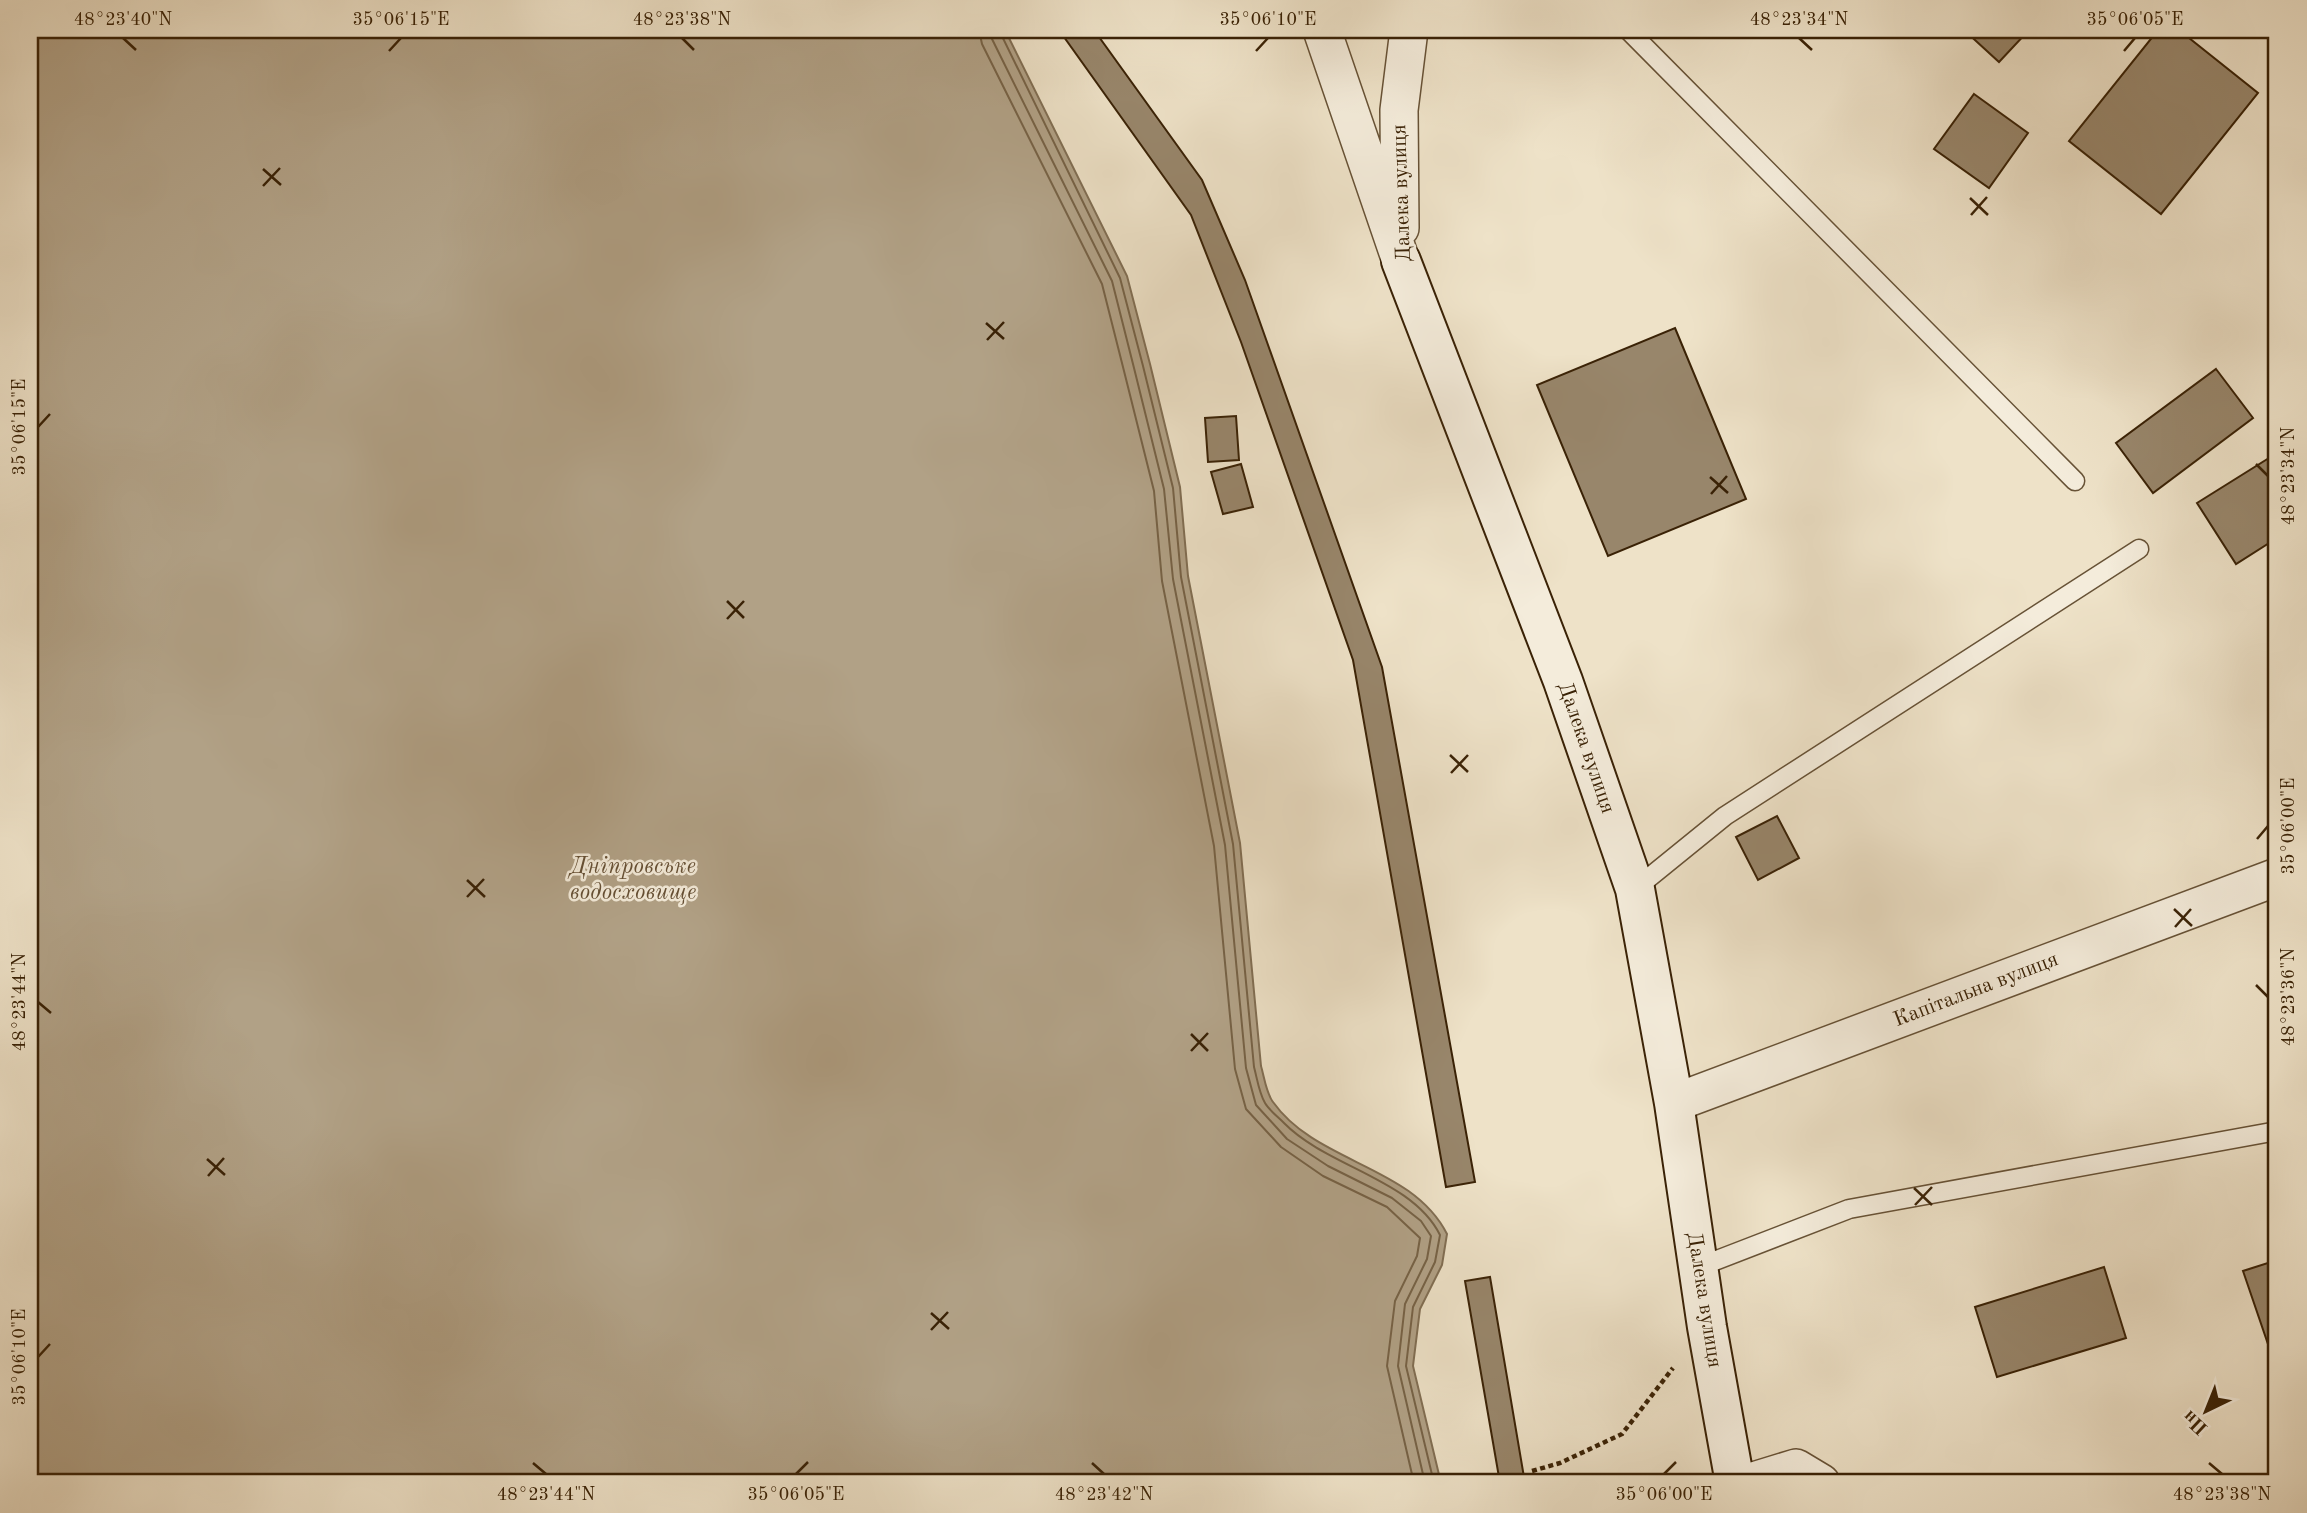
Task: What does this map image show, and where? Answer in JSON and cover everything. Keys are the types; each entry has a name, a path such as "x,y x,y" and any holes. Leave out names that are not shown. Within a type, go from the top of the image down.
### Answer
{"street":[{"path":"1322,30 1401,261"},
{"name":"Далека вулиця","path":"1409,30 1399,110 1401,261 1563,681 1635,889 1674,1103 1707,1327 1735,1483"},
{"name":"Капітальна вулиця","path":"1674,1103 2277,877"},
{"path":"1748,1483 1796,1468 1821,1483"}],"lane":[{"path":"1628,30 2075,481"},
{"path":"1635,889 1725,816 2139,549"},
{"path":"1699,1268 1849,1209 2277,1131"}],"path":[{"path":"1532,1471 1560,1463 1622,1434 1707,1327"}],"water":[{"name":"Дніпровське водосховище","path":"30,30 1005,30 1127,276 1150,364 1180,487 1188,576 1240,843 1261,1066 1269,1094 1292,1123 1314,1139 1411,1193 1431,1211 1447,1234 1442,1265 1420,1309 1413,1366 1441,1483 30,1483"}],"building":[{"path":"1059,30 1094,30 1202,180 1245,280 1382,667 1475,1182 1446,1187 1353,660 1241,342 1191,215"},
{"path":"1964,30 2029,30 1999,62"},
{"path":"2158,30 2179,30 2258,93 2161,214 2069,141"},
{"path":"1974,94 2028,133 1989,188 1934,149"},
{"path":"1675,328 1746,499 1608,556 1537,385"},
{"path":"2216,369 2253,418 2153,493 2116,443"},
{"path":"1236,416 1239,460 1208,462 1205,418"},
{"path":"2277,453 2277,538 2236,564 2197,503"},
{"path":"1241,464 1253,507 1223,514 1211,472"},
{"path":"1777,816 1799,858 1758,880 1736,837"},
{"path":"2277,1260 2277,1345 2269,1347 2243,1271"},
{"path":"2104,1267 2126,1338 1997,1377 1975,1307"},
{"path":"1490,1277 1525,1483 1500,1483 1465,1281"}]}
